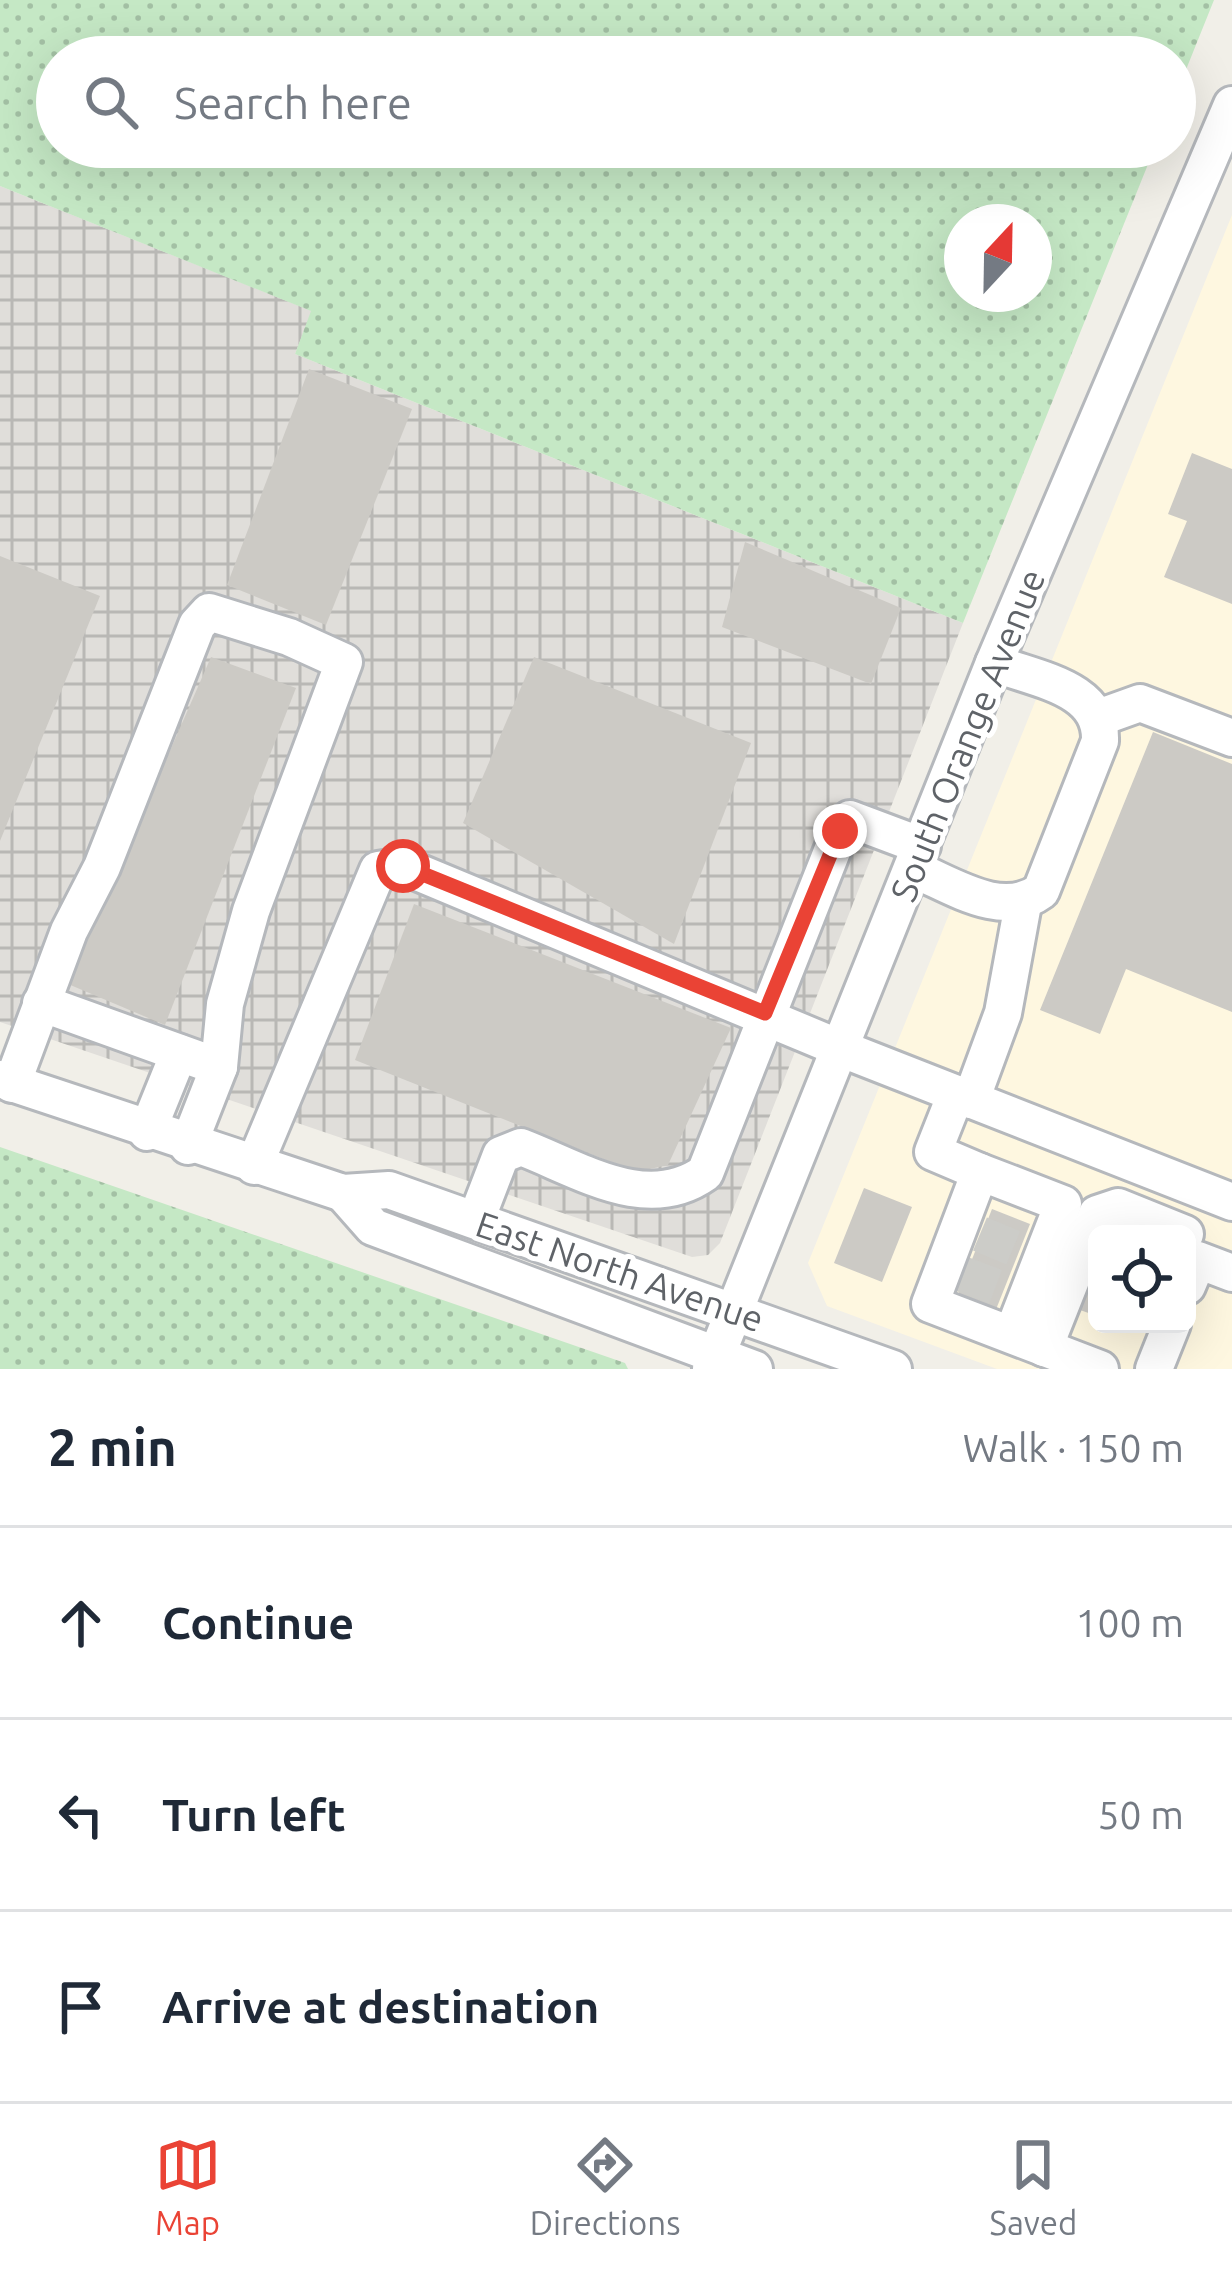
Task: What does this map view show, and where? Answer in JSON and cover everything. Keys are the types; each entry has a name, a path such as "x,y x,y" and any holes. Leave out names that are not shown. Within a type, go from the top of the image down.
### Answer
{"street":[{"name":"South Orange Avenue","path":"714,1362 994,663 1232,105"},
{"path":"6,1082 102,866 197,625 209,612 289,637 344,662 251,911 225,1004 219,1066 188,1146"},
{"path":"476,1220 501,1155 521,1147 644,1194 683,1188 705,1173 765,1013 840,831 850,819 996,903 1023,904 1041,891 1100,741 1100,717 1087,699 994,663"},
{"path":"1100,717 1140,704 1232,738"},
{"path":"254,1166 378,870 403,866 765,1013 837,1047 1232,1202"},
{"path":"1023,904 1003,1013 933,1152 1063,1204"},
{"path":"41,1004 219,1066"},
{"path":"147,1132 179,1053"},
{"name":"East North Avenue","path":"6,1082 188,1146 343,1193 388,1190 893,1369"},
{"path":"1028,1341 1014,1293 1029,1254 1063,1204 1086,1144"},
{"path":"980,1172 970,1230 953,1270 930,1304 1100,1369"},
{"name":"East North Avenue","path":"343,1193 373,1228 714,1362 754,1369"},
{"path":"1028,1341 1097,1214 1118,1207 1198,1258"},
{"path":"1154,1369 1168,1333"}],"shaded area":[{"path":"0,186 312,311 295,354 963,623 720,1243 708,1255 692,1257 0,1022"},
{"path":"1232,215 1232,1369 997,1369 827,1306 808,1263"}],"green space":[{"path":"0,0 1214,0 1196,45 1196,36 36,36 36,168 1147,168 963,623 295,354 311,311 0,186"},
{"path":"0,1147 625,1363 628,1369 0,1369"}],"building":[{"path":"309,369 412,409 326,625 227,585"},
{"path":"1192,453 1232,469 1232,604 1164,577 1187,521 1168,514"},
{"path":"745,542 901,608 871,684 722,627"},
{"path":"0,556 100,596 0,841"},
{"path":"211,657 296,688 165,1025 68,984"},
{"path":"534,657 751,743 674,944 463,823"},
{"path":"1153,732 1232,764 1232,1012 1126,969 1100,1034 1040,1010"},
{"path":"414,904 731,1028 668,1165 636,1172 355,1060"},
{"path":"864,1188 912,1207 882,1282 834,1263"},
{"path":"992,1209 1030,1224 993,1317 955,1302"},
{"path":"1088,1290 1088,1313 1080,1310"}],"tunnel":[{"path":"980,1234 1016,1249"},
{"path":"962,1274 1001,1289"}],"route":[{"path":"403,866 765,1013 840,831"}]}
